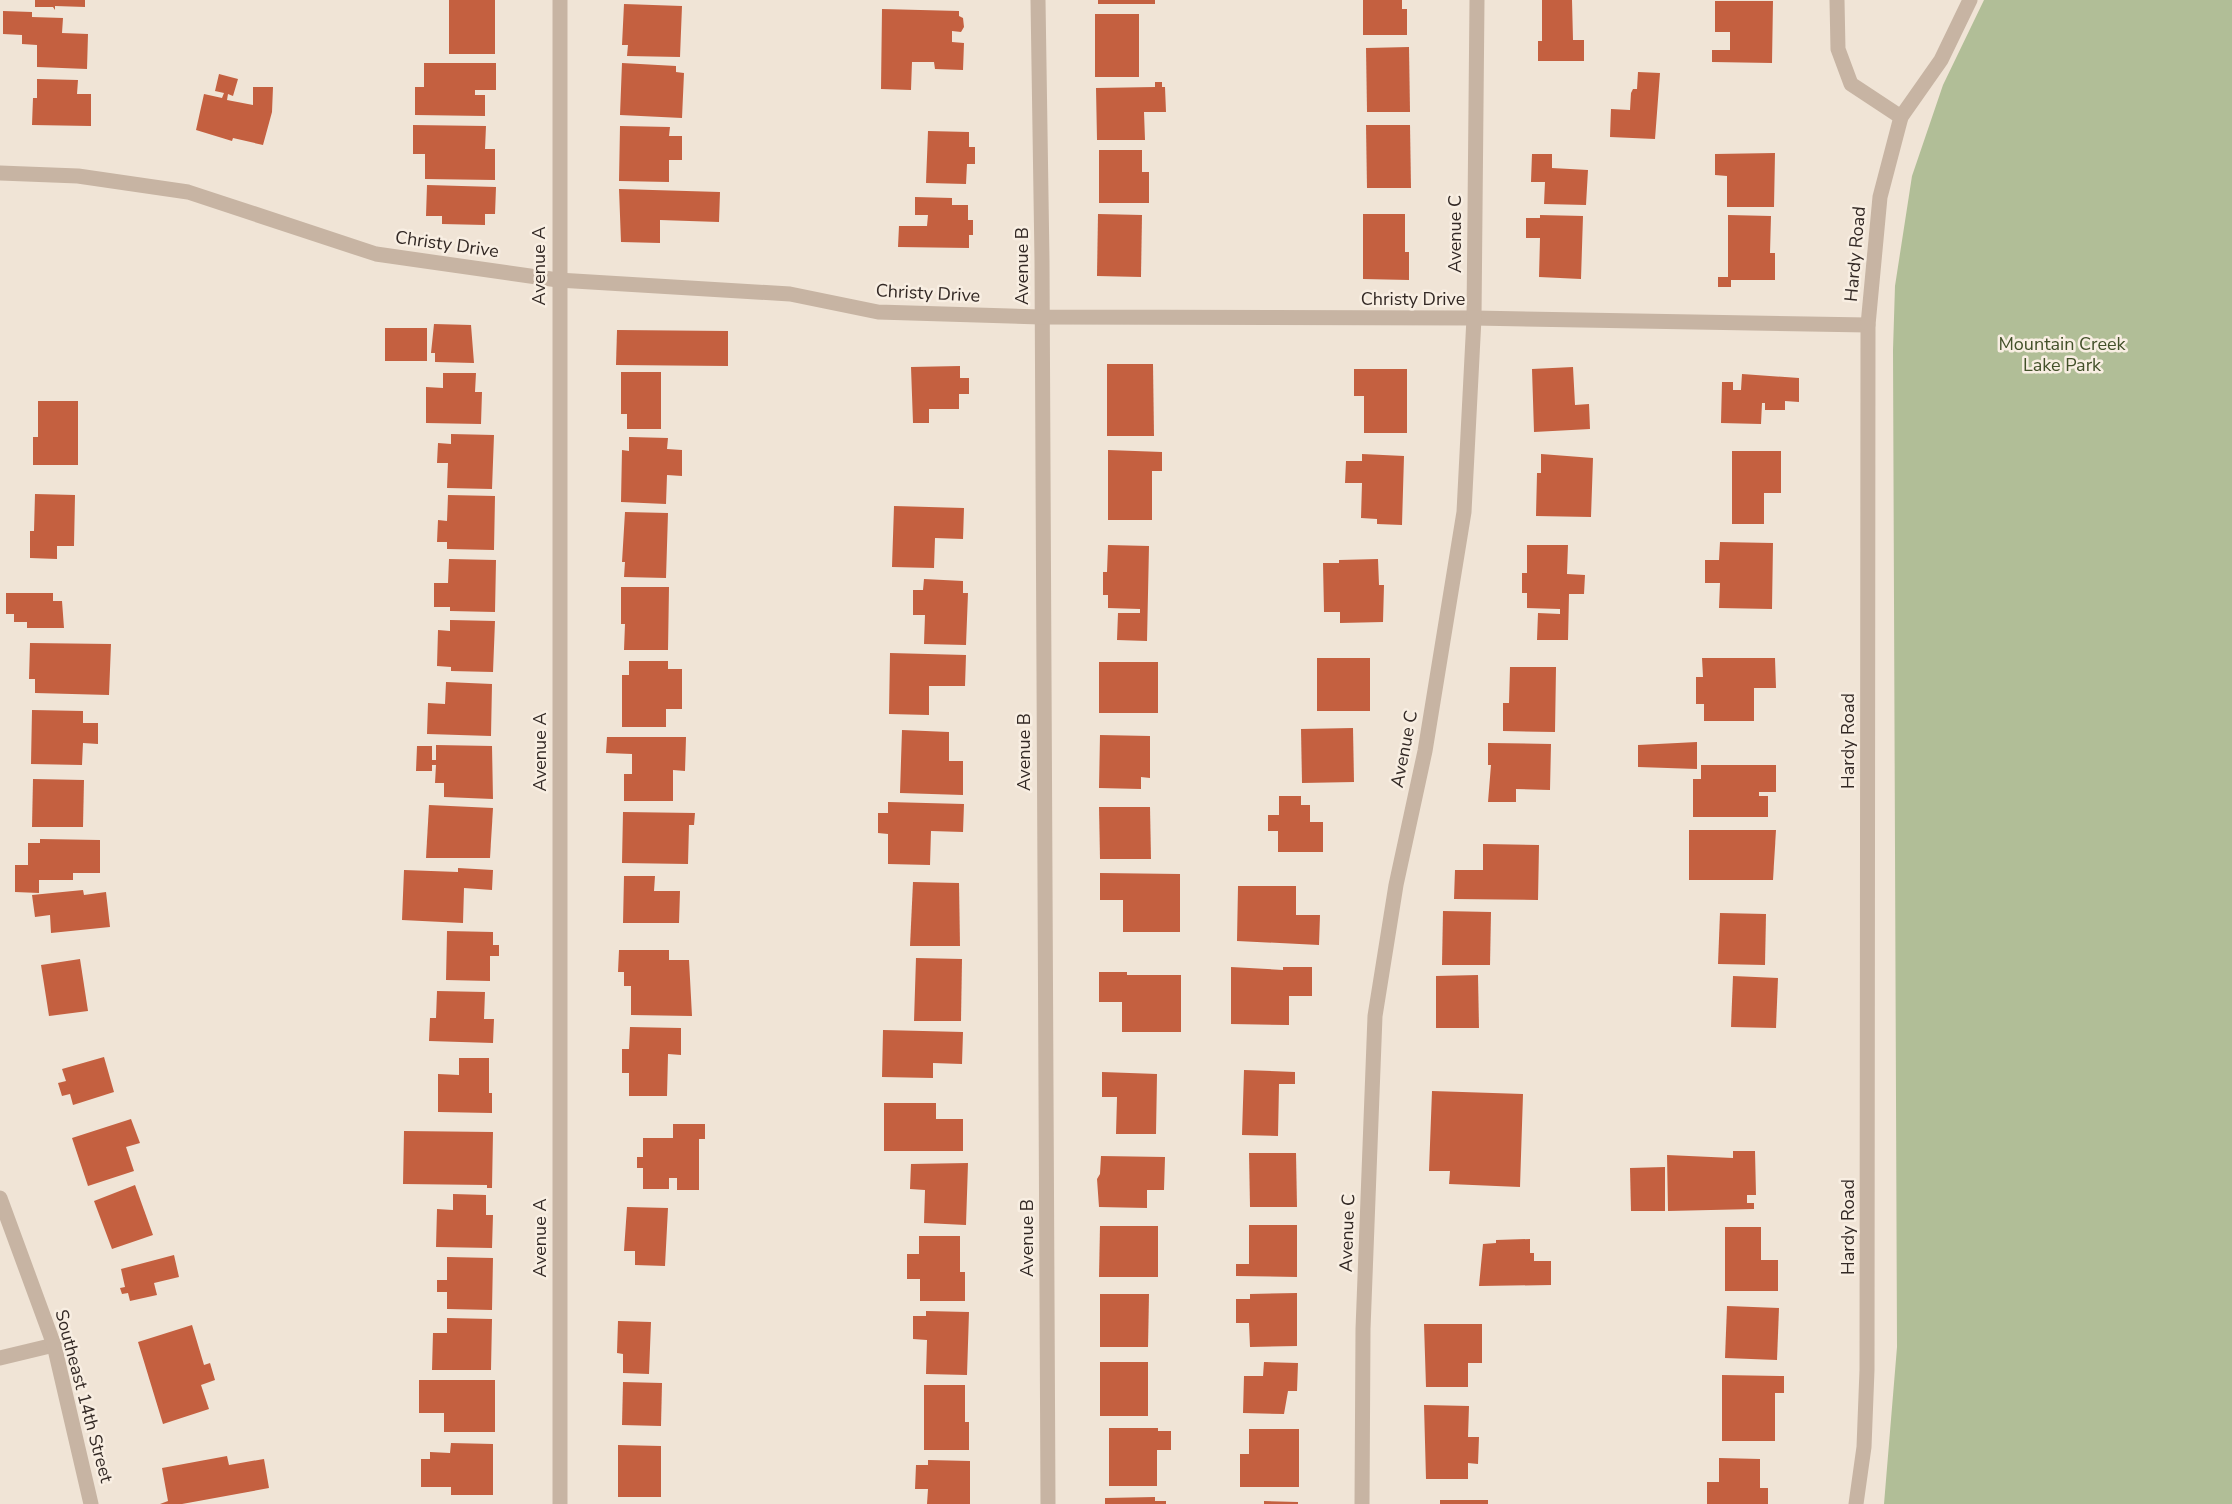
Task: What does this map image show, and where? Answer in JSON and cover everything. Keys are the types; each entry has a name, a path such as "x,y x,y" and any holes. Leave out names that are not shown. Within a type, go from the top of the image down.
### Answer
{"street":[{"name":"Avenue A","path":"560,0 558,280 560,1504"},
{"name":"Avenue B","path":"1038,0 1048,1504"},
{"name":"Avenue C","path":"1362,1504 1363,1329 1375,1016 1396,885 1425,752 1464,512 1474,318 1477,0"},
{"path":"1837,0 1838,49 1851,84 1900,117"},
{"name":"Hardy Road","path":"1856,1504 1864,1447 1867,1370 1869,325 1880,197 1900,117 1941,60 1970,0"},
{"name":"Christy Drive","path":"0,173 78,176 188,192 376,254 558,280 790,294 878,312 1041,317 1474,318 1869,325"},
{"name":"Southeast 14th Street","path":"0,1198 54,1345 92,1504"},
{"path":"0,1358 54,1345"}],"green space":[{"name":"Mountain Creek Lake Park","path":"1984,0 2232,0 2232,1504 1884,1504 1897,1347 1893,350 1895,286 1912,176 1943,85"}],"building":[{"path":"35,0 85,0 85,7 55,6 55,10 53,7 35,7"},
{"path":"449,0 495,0 495,54 449,54"},
{"path":"1098,0 1155,0 1155,4 1098,4"},
{"path":"1363,0 1402,0 1402,9 1407,9 1407,35 1363,35"},
{"path":"1542,0 1572,0 1573,40 1584,40 1584,61 1538,61 1538,41 1542,41"},
{"path":"1715,1 1773,1 1772,63 1712,62 1712,50 1730,50 1730,32 1715,32"},
{"path":"624,4 682,6 680,57 627,56 628,45 622,45"},
{"path":"882,9 959,11 964,27 961,32 952,31 952,42 964,43 963,70 935,69 934,62 912,62 911,90 881,89"},
{"path":"3,11 32,12 32,17 63,18 62,33 88,34 87,69 37,67 37,45 22,44 22,35 3,34"},
{"path":"1095,14 1139,14 1139,77 1095,77"},
{"path":"1409,47 1410,112 1367,112 1366,48"},
{"path":"424,63 496,63 496,90 475,90 475,95 485,95 485,116 415,115 415,87 424,87"},
{"path":"622,63 676,66 676,72 684,73 682,118 620,115"},
{"path":"1638,72 1660,73 1655,139 1610,137 1611,109 1630,110 1631,93 1633,89 1637,89"},
{"path":"219,74 238,79 233,96 228,94 227,100 253,105 253,87 273,87 272,112 263,145 233,138 232,141 196,130 204,94 222,98 224,93 215,91"},
{"path":"37,79 78,80 77,94 91,94 91,126 32,125 33,98 37,98"},
{"path":"1155,82 1162,82 1162,87 1165,87 1166,112 1144,112 1145,140 1097,140 1096,88 1155,87"},
{"path":"413,125 486,126 485,149 495,149 495,180 425,179 425,154 413,154"},
{"path":"1366,125 1410,125 1411,188 1367,188"},
{"path":"620,126 670,127 669,136 682,136 682,160 669,160 669,182 619,181"},
{"path":"928,131 969,132 969,147 975,147 975,164 967,164 966,184 926,183"},
{"path":"1099,150 1142,150 1142,172 1149,172 1149,203 1099,203"},
{"path":"1775,153 1774,207 1727,207 1727,176 1715,175 1715,154"},
{"path":"1532,154 1552,154 1552,168 1588,170 1586,205 1544,204 1545,182 1531,182"},
{"path":"427,185 496,187 495,214 485,214 485,225 442,224 442,216 426,216"},
{"path":"619,189 720,192 719,222 660,220 660,243 621,242"},
{"path":"915,197 952,198 952,205 968,205 968,220 973,220 973,235 969,235 969,248 898,247 899,226 927,226 928,215 915,215"},
{"path":"1098,214 1142,215 1141,277 1097,276"},
{"path":"1363,214 1405,214 1405,252 1409,252 1409,280 1363,279"},
{"path":"1540,215 1583,216 1581,279 1539,277 1540,238 1526,238 1526,218 1540,218"},
{"path":"1728,215 1771,216 1770,253 1775,253 1775,280 1731,280 1731,287 1718,287 1718,277 1728,277"},
{"path":"434,324 471,325 474,363 435,362 435,353 431,353"},
{"path":"385,328 427,328 427,361 385,361"},
{"path":"617,330 728,331 728,366 616,365"},
{"path":"1107,364 1153,364 1154,436 1107,436"},
{"path":"960,366 960,378 969,378 969,394 959,394 959,409 929,409 929,423 913,423 911,367"},
{"path":"1573,367 1575,405 1589,404 1590,429 1534,432 1532,369"},
{"path":"1354,369 1407,369 1407,433 1364,433 1364,396 1354,396"},
{"path":"621,372 661,372 661,429 627,429 627,414 621,414"},
{"path":"443,373 476,373 475,392 482,392 481,424 426,423 426,387 443,388"},
{"path":"1742,374 1799,378 1799,402 1785,401 1785,410 1765,410 1765,403 1762,403 1761,424 1721,423 1722,382 1733,382 1733,390 1741,390"},
{"path":"38,401 78,401 78,465 33,465 33,437 38,437"},
{"path":"451,434 494,435 492,489 447,488 448,463 437,463 438,443 451,444"},
{"path":"629,437 668,438 667,449 682,450 682,476 667,475 666,504 621,502 622,450 629,451"},
{"path":"1108,450 1162,452 1162,471 1152,471 1152,520 1108,520"},
{"path":"1732,451 1781,451 1781,493 1764,493 1764,524 1732,524"},
{"path":"1362,454 1404,456 1402,525 1377,524 1377,519 1361,518 1362,483 1345,483 1346,461 1362,461"},
{"path":"1541,454 1593,458 1591,517 1536,516 1537,473 1541,473"},
{"path":"35,494 75,495 74,546 57,546 57,559 30,558 30,531 34,531"},
{"path":"448,495 495,496 494,550 447,549 447,542 437,542 438,520 447,521"},
{"path":"894,506 964,508 963,539 935,538 934,568 892,567"},
{"path":"625,512 668,513 666,578 624,577 625,562 622,562"},
{"path":"1720,542 1773,543 1772,609 1719,608 1720,583 1705,583 1705,560 1719,560"},
{"path":"1108,545 1149,546 1147,641 1117,640 1118,613 1140,613 1140,609 1108,608 1108,595 1103,595 1103,572 1107,572"},
{"path":"1527,545 1568,545 1567,574 1585,575 1584,594 1569,594 1568,640 1537,640 1538,613 1560,614 1560,609 1527,608 1527,593 1522,593 1522,573 1527,573"},
{"path":"449,559 496,560 495,612 450,611 450,607 434,607 434,583 448,583"},
{"path":"1378,559 1379,585 1384,585 1383,622 1340,623 1340,612 1324,612 1323,563 1339,563 1339,560"},
{"path":"924,579 963,581 963,593 968,593 966,645 924,644 925,615 913,615 913,590 923,590"},
{"path":"621,587 669,587 668,650 624,650 625,624 621,624"},
{"path":"6,593 53,593 53,601 62,601 64,628 27,628 27,622 14,622 14,614 6,614"},
{"path":"450,620 495,621 493,672 451,671 451,667 437,666 438,630 450,631"},
{"path":"30,643 111,644 109,695 35,693 35,679 29,679"},
{"path":"890,653 966,655 965,686 929,686 929,715 889,714"},
{"path":"1317,658 1370,658 1370,711 1317,711"},
{"path":"1702,658 1775,658 1776,688 1754,688 1754,721 1704,721 1704,704 1696,704 1696,677 1703,677"},
{"path":"629,661 668,661 668,669 682,669 682,709 666,709 666,727 622,727 622,675 629,675"},
{"path":"1099,662 1158,662 1158,713 1099,713"},
{"path":"1510,667 1556,667 1555,732 1503,731 1503,703 1509,703"},
{"path":"446,682 492,684 491,736 427,734 428,703 445,704"},
{"path":"32,710 83,711 83,723 98,723 98,744 83,743 82,765 31,764"},
{"path":"1353,728 1354,782 1302,783 1301,729"},
{"path":"902,730 949,732 949,761 963,761 963,795 900,793"},
{"path":"1100,735 1150,736 1150,778 1141,777 1141,789 1099,788"},
{"path":"607,737 686,737 685,771 673,770 673,801 624,801 624,774 632,774 632,754 606,753"},
{"path":"1697,742 1697,769 1638,767 1638,745"},
{"path":"1488,743 1551,744 1550,790 1516,789 1516,802 1488,802 1491,765 1488,765"},
{"path":"436,745 492,746 493,799 444,797 444,783 435,783 436,765 432,765 432,771 416,771 417,746 432,746 432,760 436,760"},
{"path":"1701,765 1776,765 1776,792 1759,792 1759,796 1768,796 1768,817 1693,817 1693,779 1701,779"},
{"path":"33,779 84,780 83,827 32,827"},
{"path":"1279,796 1301,796 1301,805 1310,805 1310,822 1323,822 1323,852 1278,852 1278,831 1268,831 1268,815 1279,815"},
{"path":"888,802 964,804 963,832 931,831 930,865 888,864 888,834 878,833 878,813 888,813"},
{"path":"429,805 493,808 490,858 426,858"},
{"path":"1099,807 1150,807 1151,859 1100,859"},
{"path":"623,812 695,813 694,825 689,825 688,864 622,863"},
{"path":"1689,830 1776,830 1773,880 1689,880"},
{"path":"40,839 100,840 100,873 73,873 73,880 39,880 39,893 15,892 15,865 28,865 28,843 40,843"},
{"path":"1483,844 1539,845 1538,900 1454,899 1455,870 1483,870"},
{"path":"458,868 493,870 492,890 464,888 463,923 402,920 404,870 458,872"},
{"path":"1100,873 1180,874 1180,932 1123,932 1123,900 1100,900"},
{"path":"624,876 655,876 654,891 680,891 679,923 623,923"},
{"path":"913,882 959,883 960,946 910,946"},
{"path":"1238,886 1296,886 1296,915 1320,915 1319,945 1237,941"},
{"path":"83,890 84,895 106,892 110,927 51,933 50,915 35,917 32,895"},
{"path":"1443,911 1491,912 1490,965 1442,965"},
{"path":"1720,913 1766,914 1765,965 1718,964"},
{"path":"447,931 493,932 493,945 499,945 499,956 490,956 490,981 446,980"},
{"path":"619,950 669,950 669,960 689,960 692,1016 631,1015 631,986 624,986 624,972 618,972"},
{"path":"916,958 962,959 961,1021 914,1021"},
{"path":"80,959 88,1011 49,1016 41,965"},
{"path":"1231,967 1283,970 1283,967 1312,967 1312,996 1289,996 1289,1025 1231,1024"},
{"path":"1099,972 1127,972 1127,975 1181,975 1181,1032 1122,1032 1122,1002 1099,1002"},
{"path":"1478,975 1479,1028 1436,1028 1436,976"},
{"path":"1733,976 1778,978 1776,1028 1731,1027"},
{"path":"437,991 485,992 484,1019 494,1019 493,1043 429,1041 430,1018 436,1018"},
{"path":"630,1027 681,1028 681,1055 668,1054 667,1096 629,1096 629,1073 622,1073 622,1049 629,1049"},
{"path":"883,1030 963,1032 962,1064 933,1063 933,1078 882,1077"},
{"path":"104,1057 114,1092 73,1105 70,1094 62,1096 58,1083 66,1081 62,1069"},
{"path":"459,1058 489,1058 489,1093 492,1093 492,1113 438,1112 438,1074 459,1075"},
{"path":"1244,1070 1295,1072 1295,1084 1279,1084 1278,1136 1242,1135"},
{"path":"1102,1072 1157,1074 1156,1134 1116,1134 1117,1097 1102,1097"},
{"path":"1432,1091 1523,1094 1520,1187 1449,1184 1450,1171 1429,1171"},
{"path":"884,1103 936,1103 936,1119 963,1119 963,1151 884,1151"},
{"path":"131,1119 140,1143 126,1147 134,1171 88,1186 72,1138"},
{"path":"673,1124 705,1124 705,1139 699,1139 699,1190 677,1190 677,1178 669,1178 669,1189 643,1189 643,1168 637,1168 637,1157 643,1157 643,1138 673,1138"},
{"path":"404,1131 493,1132 492,1188 487,1188 487,1185 403,1184"},
{"path":"1733,1151 1755,1151 1756,1195 1747,1195 1747,1203 1754,1203 1754,1209 1668,1211 1667,1155 1733,1158"},
{"path":"1249,1153 1296,1153 1297,1207 1250,1207"},
{"path":"1101,1156 1165,1157 1164,1190 1147,1190 1147,1208 1099,1207 1097,1179 1100,1174"},
{"path":"968,1163 966,1225 924,1223 925,1190 910,1189 911,1164"},
{"path":"1665,1167 1665,1211 1631,1211 1630,1168"},
{"path":"135,1185 153,1235 112,1249 94,1201"},
{"path":"453,1194 486,1195 486,1215 493,1215 492,1248 436,1247 437,1209 453,1210"},
{"path":"627,1207 668,1208 665,1266 635,1265 635,1251 624,1251"},
{"path":"1249,1225 1297,1225 1297,1277 1236,1276 1236,1264 1249,1264"},
{"path":"1100,1226 1158,1226 1158,1277 1099,1277"},
{"path":"1725,1227 1761,1227 1761,1260 1778,1260 1778,1291 1725,1291"},
{"path":"919,1236 960,1236 960,1272 965,1272 965,1301 920,1301 920,1279 907,1279 907,1254 919,1254"},
{"path":"1530,1239 1530,1253 1534,1253 1534,1261 1551,1261 1551,1285 1479,1286 1483,1244 1496,1243 1496,1240"},
{"path":"174,1255 179,1277 154,1283 157,1295 130,1301 128,1293 122,1294 120,1288 125,1287 121,1269"},
{"path":"447,1257 493,1258 492,1310 447,1309 447,1292 437,1292 437,1280 447,1280"},
{"path":"1297,1293 1297,1346 1250,1347 1249,1323 1236,1323 1236,1299 1250,1299 1250,1294"},
{"path":"1100,1294 1149,1294 1148,1347 1100,1347"},
{"path":"1727,1306 1779,1308 1777,1360 1725,1358"},
{"path":"926,1311 969,1312 967,1375 926,1374 927,1340 913,1339 913,1316 926,1316"},
{"path":"447,1318 492,1319 491,1370 432,1370 433,1333 447,1333"},
{"path":"618,1321 651,1322 649,1374 623,1373 623,1354 617,1353"},
{"path":"1424,1324 1482,1324 1482,1363 1468,1363 1468,1387 1426,1387"},
{"path":"192,1325 204,1365 210,1363 215,1380 201,1385 209,1409 163,1424 138,1342"},
{"path":"1100,1362 1148,1362 1148,1416 1100,1416"},
{"path":"1264,1362 1298,1363 1297,1391 1288,1391 1284,1414 1243,1413 1244,1376 1263,1376"},
{"path":"1722,1375 1784,1376 1784,1393 1775,1393 1775,1441 1722,1441"},
{"path":"419,1380 495,1380 495,1432 444,1432 444,1413 419,1413"},
{"path":"623,1382 662,1383 661,1426 622,1425"},
{"path":"924,1385 965,1385 965,1422 969,1422 969,1450 924,1450"},
{"path":"1424,1405 1469,1406 1468,1437 1479,1437 1478,1464 1468,1463 1468,1479 1426,1479"},
{"path":"1109,1428 1158,1428 1158,1431 1171,1431 1171,1450 1157,1450 1157,1486 1109,1486"},
{"path":"1249,1429 1299,1429 1299,1487 1240,1487 1240,1454 1249,1454"},
{"path":"451,1443 493,1444 493,1495 451,1495 451,1487 421,1487 421,1459 430,1459 430,1452 450,1453"},
{"path":"618,1445 661,1446 661,1497 618,1497"},
{"path":"227,1456 229,1465 264,1459 269,1488 182,1504 160,1504 168,1501 162,1468"},
{"path":"1719,1458 1760,1459 1760,1488 1768,1488 1768,1504 1707,1504 1707,1482 1719,1482"},
{"path":"928,1460 970,1461 970,1504 927,1504 928,1489 915,1489 916,1465 928,1465"},
{"path":"1155,1497 1155,1501 1166,1501 1166,1504 1105,1504 1105,1498"},
{"path":"1440,1500 1488,1500 1488,1504 1440,1504"},
{"path":"1264,1501 1298,1502 1298,1504 1264,1504"}]}
